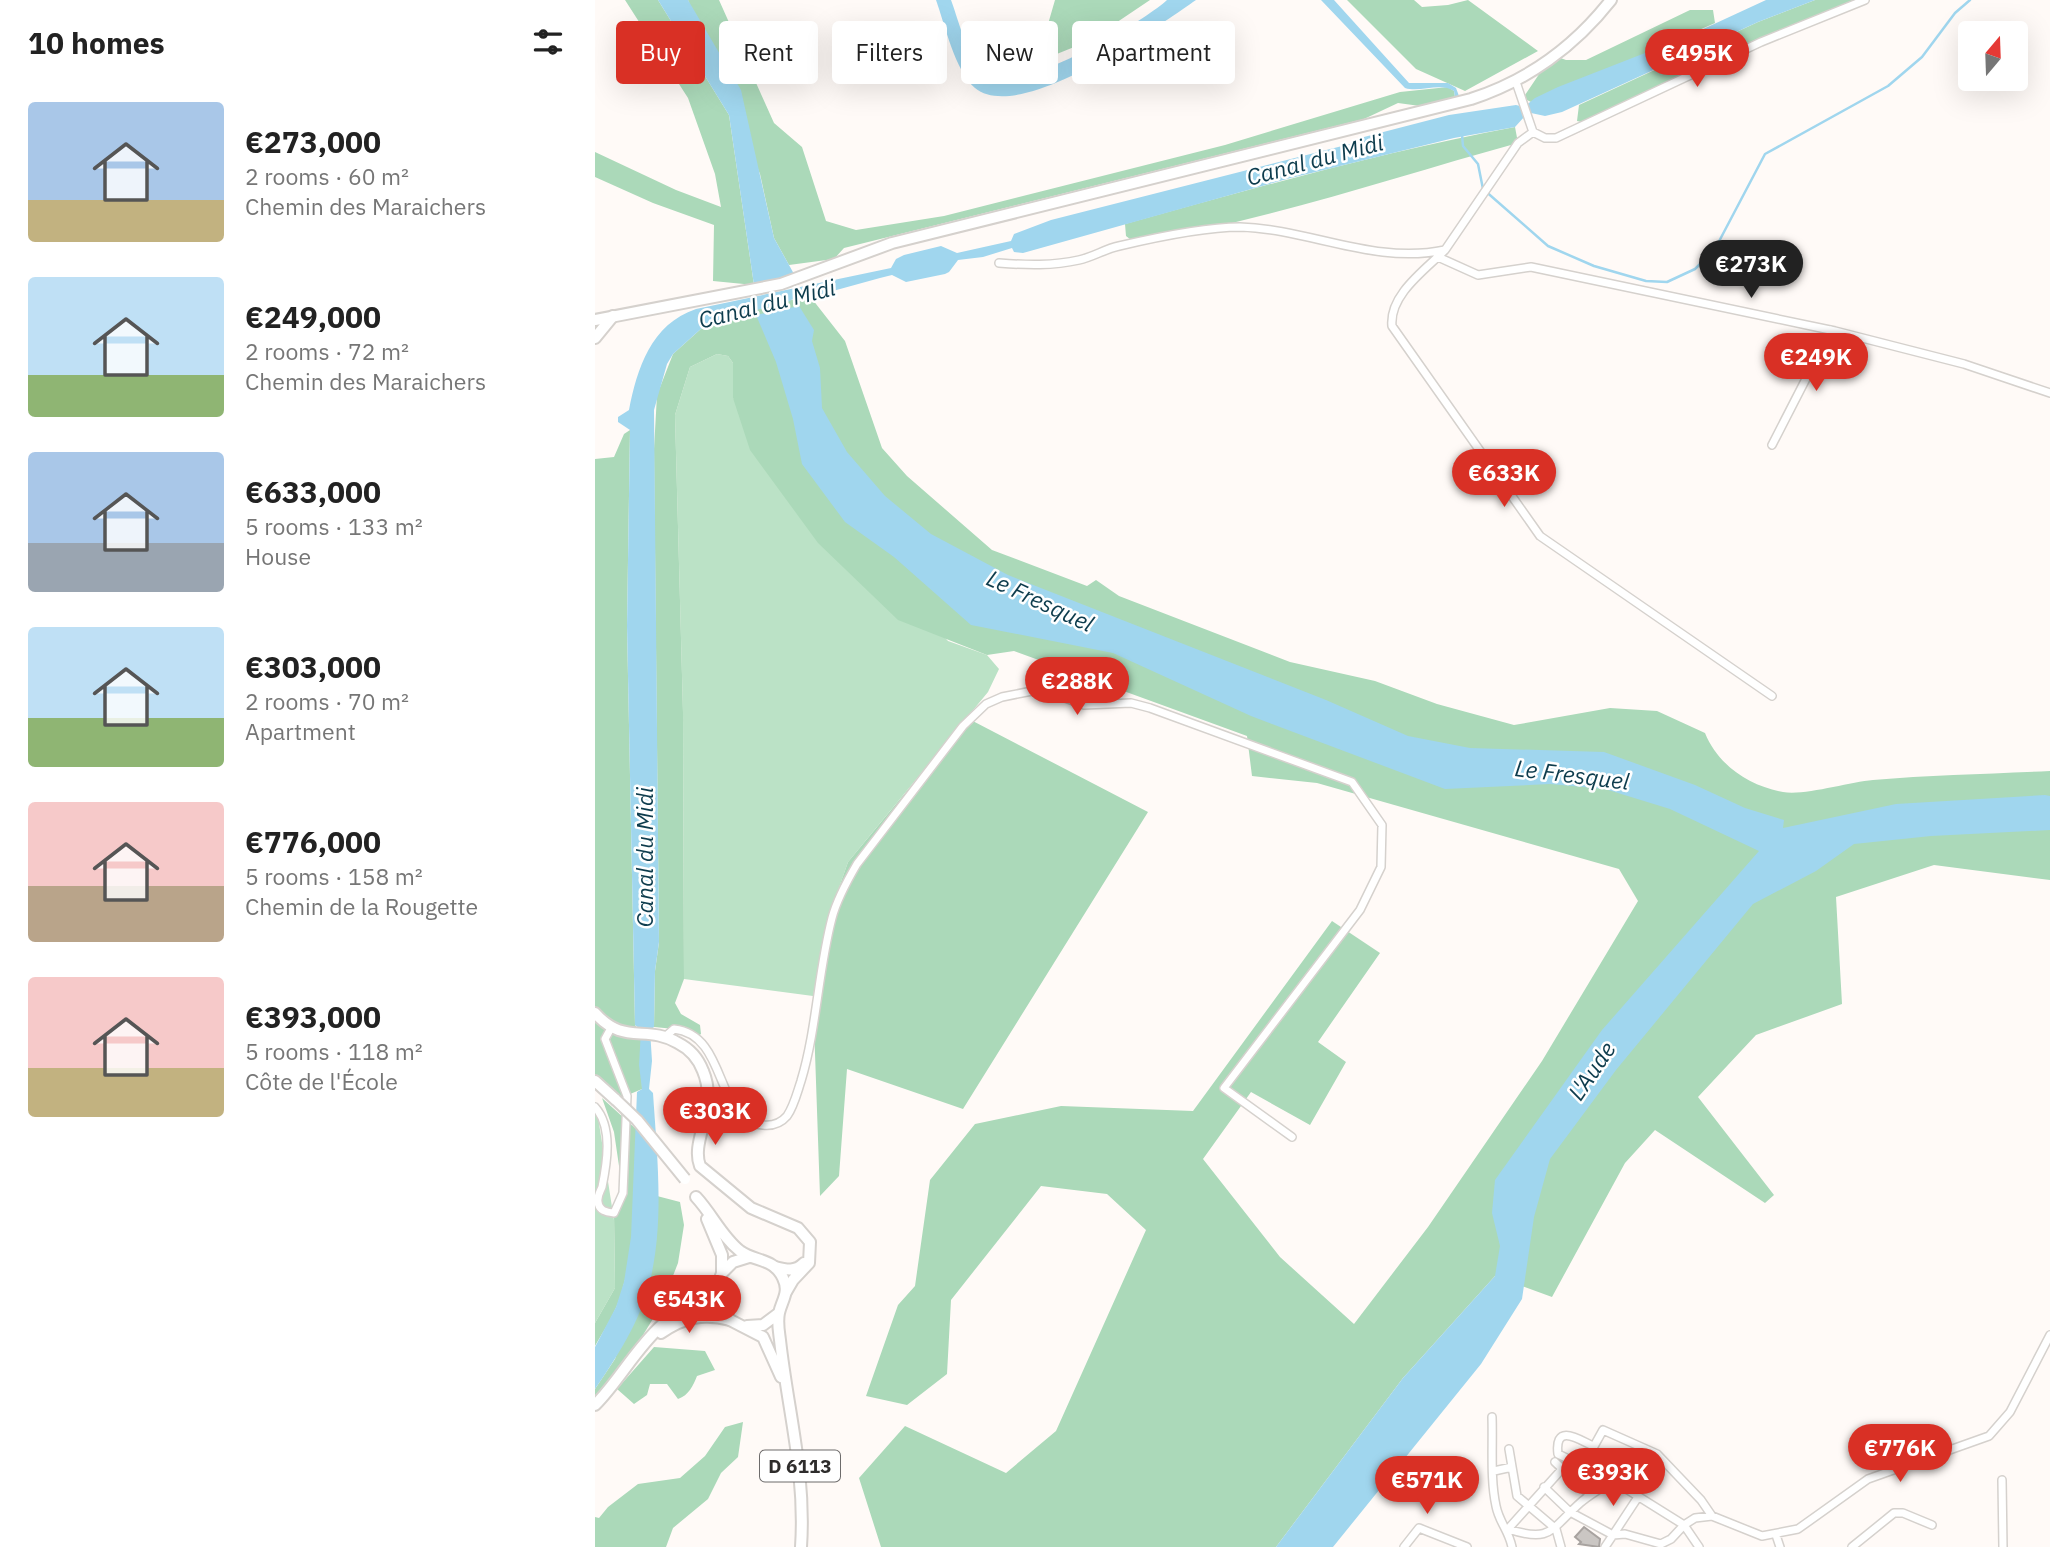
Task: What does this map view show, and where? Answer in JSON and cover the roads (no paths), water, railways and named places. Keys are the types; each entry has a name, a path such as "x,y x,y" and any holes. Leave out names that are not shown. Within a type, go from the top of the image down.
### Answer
{"main road":[{"path":"595,320 796,280 892,243 1471,99 1516,82 1561,50 1600,15 1611,0"},
{"path":"595,338 613,316"},
{"path":"595,1013 617,1032 662,1035 689,1049 701,1065 710,1099 697,1156 700,1166 751,1208 798,1228 810,1242 809,1263 793,1279 779,1313 763,1325 747,1326 710,1315 688,1318 647,1342"},
{"path":"595,1082 637,1120 685,1179 696,1197 713,1228 722,1255 722,1273 716,1290 719,1304 730,1320"},
{"path":"696,1197 729,1240 749,1257"},
{"path":"722,1273 733,1262 749,1257 765,1260 775,1266 797,1269 811,1251"},
{"path":"775,1266 784,1279 786,1292"},
{"path":"595,1405 660,1326 674,1316 695,1307 716,1290"},
{"name":"D 6113","path":"779,1313 785,1386 796,1435 803,1495 801,1547"},
{"name":"D 6113","path":"747,1326 763,1337 785,1386"}],"street":[{"path":"1533,132 1545,138 1556,138 1761,43 1865,0"},
{"path":"1516,82 1533,132"},
{"path":"1533,132 1518,143 1445,250 1399,297 1391,314 1392,326 1540,536 1772,696"},
{"path":"999,263 1039,265 1080,260 1117,246 1239,227 1273,231 1382,254 1424,254 1445,250"},
{"path":"1438,257 1478,275 1531,267 1831,330 1964,364 2050,393"},
{"path":"1772,445 1831,330"},
{"path":"662,1035 674,1029 685,1030 702,1044 713,1057 729,1099 746,1120 761,1125 774,1125 785,1118 794,1102 809,1055 832,917 843,890 856,864 963,726 986,704 1002,697 1032,691 1052,693 1084,705 1131,703 1352,782 1382,825 1381,867 1360,910 1224,1088 1292,1137"},
{"path":"595,1107 602,1117 607,1146 598,1205 604,1212 614,1213 623,1193 627,1096 605,1040 611,1028"},
{"path":"1569,1475 1581,1465 1602,1430 1657,1454 1701,1500 1712,1516 1762,1536 1797,1530 1815,1520 1868,1479 1989,1436 2010,1412 2050,1335"},
{"path":"1492,1417 1496,1505 1500,1520 1508,1529 1526,1535 1543,1535 1556,1529 1570,1511 1589,1494 1612,1480"},
{"path":"1589,1494 1562,1469 1557,1458 1557,1447 1561,1438 1567,1434 1575,1435 1593,1446"},
{"path":"1509,1450 1517,1496 1556,1529 1561,1547"},
{"path":"1557,1458 1581,1465 1612,1480 1684,1525 1699,1547"},
{"path":"1494,1471 1512,1467"},
{"path":"1508,1529 1562,1469"},
{"path":"2002,1480 2003,1547"},
{"path":"1544,1487 1570,1511 1613,1535 1625,1534 1661,1544 1671,1539 1695,1518 1712,1516"},
{"path":"1605,1547 1638,1497"},
{"path":"1851,1547 1894,1513 1922,1519 1932,1525"},
{"path":"1404,1547 1419,1528 1467,1547"},
{"path":"1508,1529 1511,1546"},
{"path":"1776,1535 1780,1547"}],"water":[{"path":"658,0 688,0 700,21 671,21"},
{"path":"936,0 951,0 961,30 961,69 947,34 947,21 943,21"},
{"path":"1167,0 1196,0 1164,21 1138,21"},
{"path":"1321,0 1334,0 1409,83 1448,83 1456,88 1459,96 1455,97 1454,91 1443,87 1405,88"},
{"name":"Canal du Midi","path":"1766,0 1815,0 1758,22 1562,112 1545,116 1531,113 1515,127 1454,138 1287,179 1023,253 1014,252 1012,248 983,257 958,260 945,274 906,282 892,275 793,299 748,312 731,321 703,327 673,354 667,364 654,410 659,942 655,971 654,1027 650,1030 652,1061 649,1089 653,1093 658,1165 657,1238 649,1285 639,1313 619,1352 595,1389 595,1347 616,1307 624,1282 631,1237 637,1092 642,1089 639,1065 641,1030 635,1025 627,626 630,430 618,422 618,417 629,410 642,364 657,337 668,325 696,309 891,268 896,259 904,255 941,246 957,253 1011,241 1014,234 1051,220 1350,144 1364,137 1449,115 1516,105 1524,107 1535,98 1558,87 1686,37"},
{"path":"705,29 719,53 719,84 737,84 741,90 774,238 794,274 754,285 729,115 705,76"},
{"path":"1072,57 1072,76 1058,82 1058,64"},
{"path":"972,84 1054,84 1023,94 996,96"},
{"path":"799,306 814,330 812,341 820,368 822,408 847,452 885,496 931,534 1008,575 1326,700 1408,736 1470,748 1604,752 1695,785 1745,808 1784,820 1783,828 1896,804 2045,795 2050,796 2050,830 1931,836 1854,844 1816,871 1753,904 1616,1070 1550,1159 1534,1217 1522,1299 1481,1364 1333,1547 1276,1547 1403,1378 1495,1276 1500,1246 1492,1213 1495,1180 1602,1030 1759,851 1670,809 1605,789 1550,784 1445,789 1251,716 1113,653 971,625 894,557 845,522 802,464 793,419 776,362 756,315"}],"waterway":[{"path":"1462,135 1463,146 1478,164 1483,189 1548,246 1594,266 1646,281 1667,282 1695,269 1715,249 1765,154 1888,86 1922,57 1955,13 1970,0"}],"water label":[{"name":"Le Fresquel","path":"1040,601"},
{"name":"Le Fresquel","path":"1572,775"},
{"name":"L'Aude","path":"1592,1071"}]}
